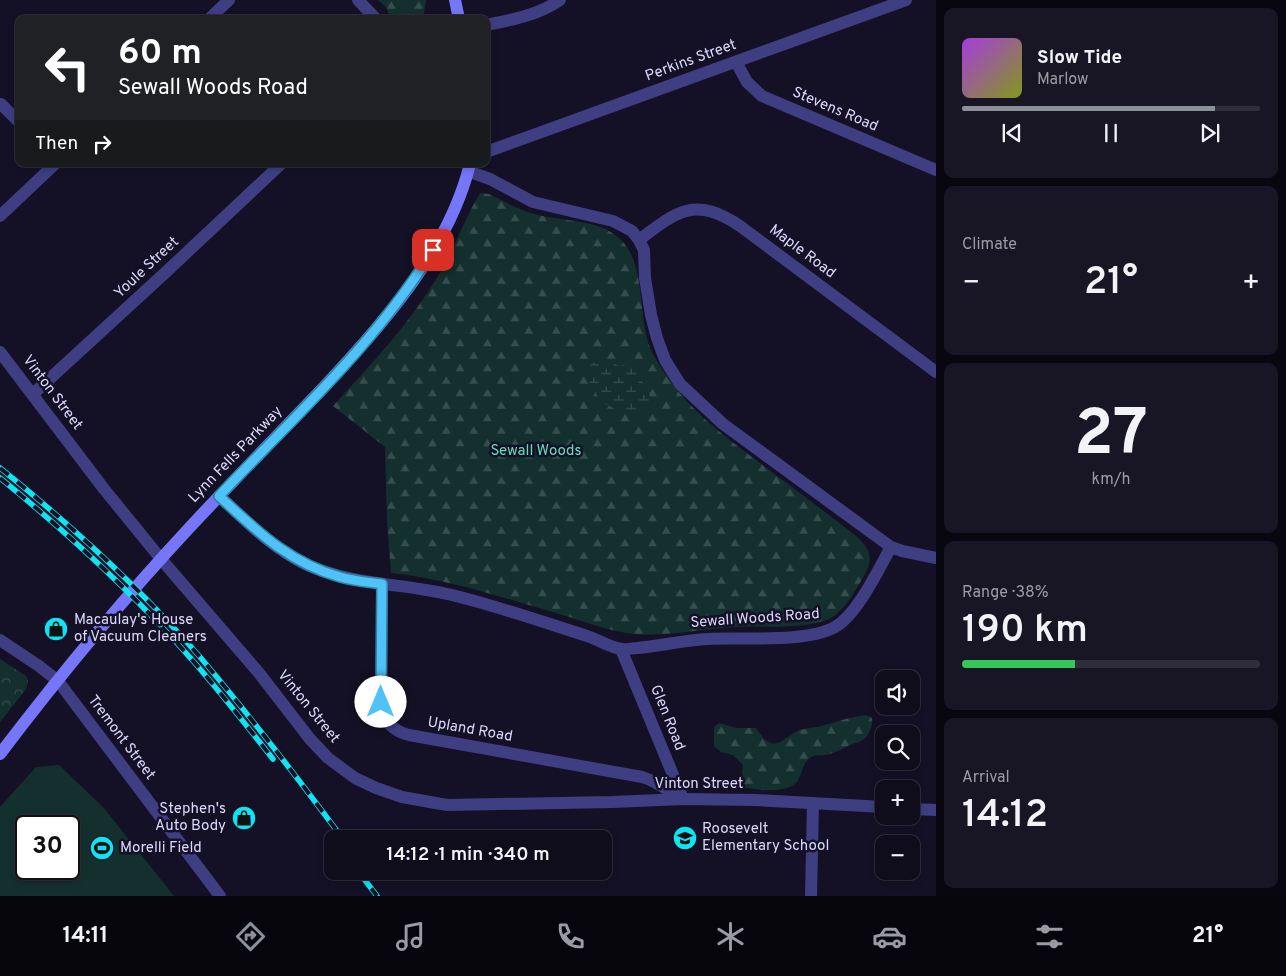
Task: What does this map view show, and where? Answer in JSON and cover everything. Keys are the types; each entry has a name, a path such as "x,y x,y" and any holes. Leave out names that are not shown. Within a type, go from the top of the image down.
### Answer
{"main road":[{"path":"455,0 458,15"},
{"name":"Lynn Fells Parkway","path":"0,754 58,681 160,560 355,353 391,312 439,240 457,203 469,168"}],"street":[{"path":"213,15 229,0"},
{"path":"358,0 372,15"},
{"path":"490,24 545,9 560,0"},
{"name":"Perkins Street","path":"490,151 906,0"},
{"name":"Stevens Road","path":"736,62 747,82 762,96 936,170"},
{"path":"1,104 15,118"},
{"path":"0,216 52,167"},
{"name":"Youle Street","path":"33,394 278,167"},
{"path":"469,168 533,202 613,221 628,228 639,240 644,250 651,315 657,338 666,360 680,384 724,424 891,548 936,558"},
{"name":"Maple Road","path":"639,240 668,217 683,211 700,209 723,216 936,372"},
{"name":"Vinton Street","path":"0,352 160,560 260,673 314,744 345,772 367,784 402,797 447,805 737,799 875,806"},
{"name":"Sewall Woods Road","path":"219,496 258,532 292,557 318,570 342,578 430,590 457,596 594,638 621,649 656,647 708,639 805,635 829,630 840,624 854,611 891,548"},
{"name":"Upland Road","path":"382,584 381,702 384,716 396,730 409,735 642,777 654,781 665,790 683,799"},
{"name":"Tremont Street","path":"0,640 58,681 220,896"},
{"name":"Glen Road","path":"621,649 683,799"},
{"path":"811,896 813,803"},
{"path":"920,809 936,810"}],"green space":[{"path":"378,0 426,0 424,15 389,15 386,7"},
{"name":"Sewall Woods","path":"481,193 489,194 534,214 601,227 620,239 629,250 635,263 648,341 653,354 676,388 716,429 855,535 868,551 870,562 865,574 853,595 834,616 802,625 738,627 648,635 636,634 608,629 456,585 391,573 387,522 385,447 333,406 397,334 426,296"},
{"path":"599,360 611,361 619,366 631,363 639,368 641,380 649,393 650,403 646,409 640,412 622,411 605,404 599,399 588,375 591,364"},
{"path":"0,659 26,676 28,681 26,689 0,722"},
{"path":"866,715 872,718 872,721 870,731 864,739 838,751 812,757 804,765 798,781 792,786 780,790 742,787 743,765 733,755 721,752 714,746 714,727 719,723 736,728 756,728 765,740 774,744 799,730"},
{"name":"Morelli Field","path":"59,765 103,807 174,896 0,896 0,807 36,767"}],"railway":[{"path":"0,468 104,558 177,631 255,724 336,830"},
{"path":"0,478 76,543 172,637 273,759"},
{"path":"365,880 377,896"}],"place":[{"name":"Macaulay's House of Vacuum Cleaners","path":"56,629"},
{"name":"Stephen's Auto Body","path":"244,818"},
{"name":"Roosevelt Elementary School","path":"685,838"},
{"name":"Morelli Field","path":"102,848"}],"route":[{"path":"381,702 382,584 342,578 304,564 284,552 258,532 219,496 372,335 391,312 433,250"}]}
